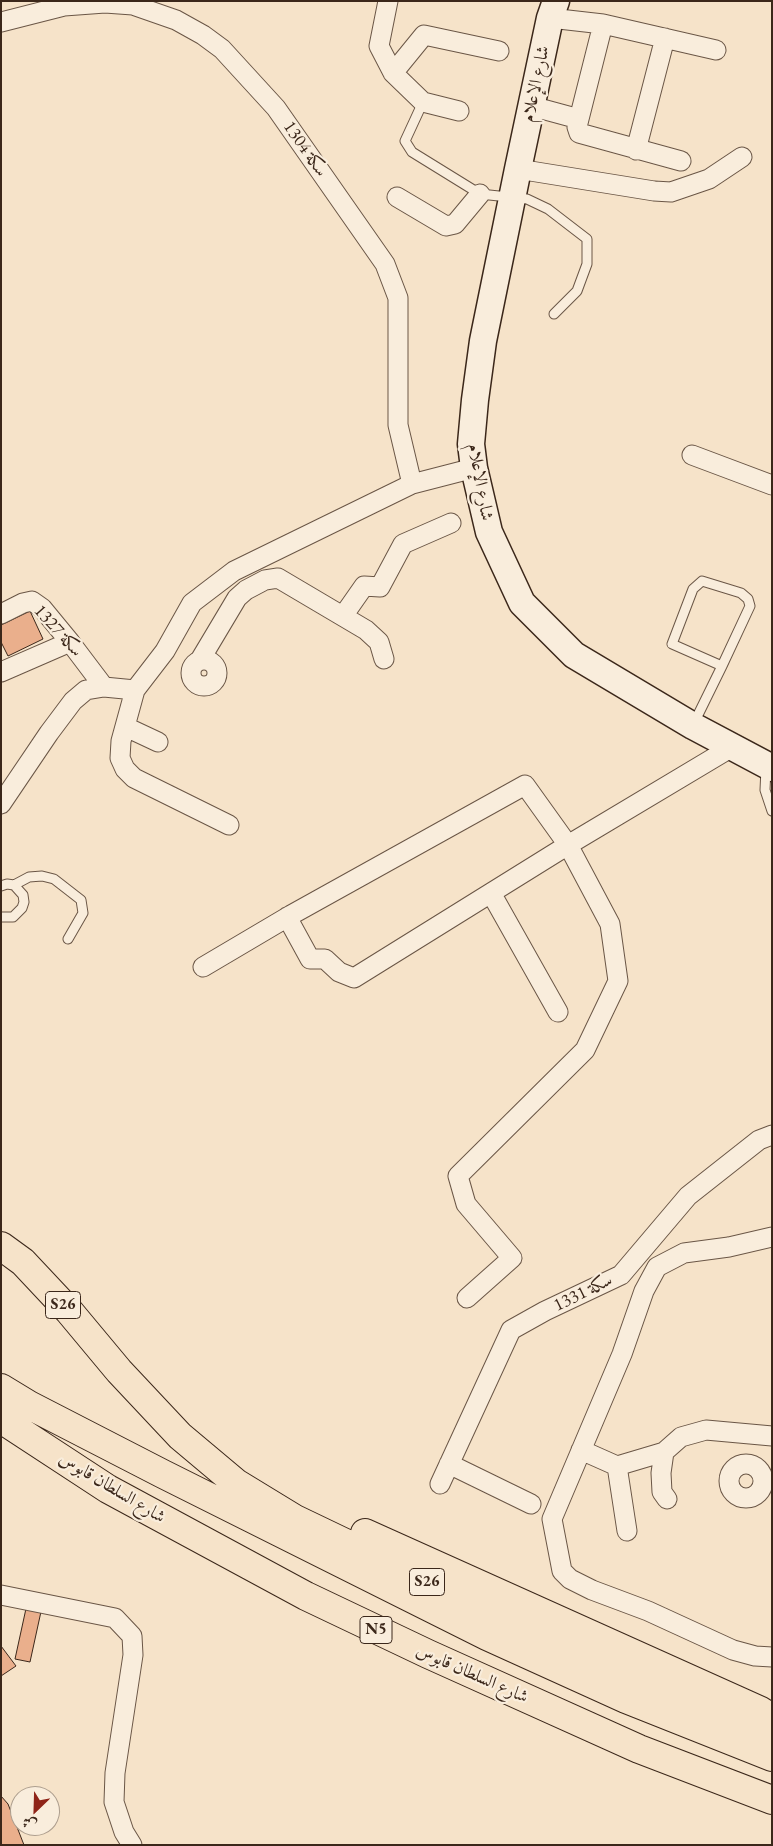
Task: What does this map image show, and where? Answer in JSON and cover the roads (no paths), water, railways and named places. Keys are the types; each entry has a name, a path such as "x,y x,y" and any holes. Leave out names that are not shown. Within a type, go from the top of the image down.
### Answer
{"highway":[{"name":"S26","path":"1,1246 23,1262 69,1311 119,1371 180,1436 236,1483 296,1519 538,1634 772,1735"},
{"path":"119,1371 192,1423 256,1476 319,1513 772,1715"},
{"name":"شارع السلطان قابوس","path":"1,1388 29,1405 163,1474 488,1636 626,1699 772,1756"},
{"name":"شارع السلطان قابوس","path":"1,1419 108,1488 306,1596 428,1654 639,1749 772,1800"},
{"path":"1,1432 108,1488"}],"main road":[{"name":"شارع الإعلام","path":"553,9 531,106 483,341 474,400 471,444 474,468 489,532 522,603 574,655 693,726 769,766"}],"street":[{"path":"388,1 379,46 393,73 423,102 459,111"},
{"name":"سكة 1304","path":"1,22 64,6 105,3 133,4 176,20 203,35 222,49 276,108 385,264 398,298 398,425 412,484"},
{"path":"553,9 603,24 716,50"},
{"path":"603,24 577,127 579,133 681,161"},
{"path":"393,73 424,35 499,51"},
{"path":"636,150 665,38"},
{"path":"531,106 579,119"},
{"path":"518,169 654,191 671,192 709,179 742,157"},
{"path":"397,197 446,226 455,224 480,194"},
{"path":"692,455 772,485"},
{"path":"229,825 134,778 125,769 120,758 121,741 136,690 165,651 192,603 234,571 412,484 474,468"},
{"path":"343,616 364,586 380,587 403,544 451,523"},
{"path":"200,660 237,598 246,590 265,580 278,578 366,630 379,642 384,658"},
{"name":"سكة 1327","path":"1,614 23,603 32,601 42,608 104,688"},
{"path":"1,672 70,642"},
{"path":"1,804 49,733 73,701 86,690 104,688 136,690"},
{"path":"126,728 158,742"},
{"path":"287,917 310,959 325,959 339,972 354,978 568,845 732,747"},
{"path":"203,967 287,917 525,785 568,845 610,924 618,981 585,1050 458,1176 466,1204 512,1258 467,1298"},
{"path":"491,893 558,1012"},
{"name":"سكة 1331","path":"440,1484 511,1330 545,1311 621,1275 688,1196 759,1140 772,1134"},
{"path":"772,1238 729,1247 684,1253 657,1266 644,1291 622,1354 552,1519 562,1571 570,1579 592,1590 648,1611 733,1650 755,1656 772,1657"},
{"path":"581,1450 617,1466 664,1452 681,1437 706,1430 772,1436"},
{"path":"664,1452 661,1473 662,1492 667,1499"},
{"path":"449,1464 531,1504"},
{"path":"617,1466 627,1531"},
{"path":"1,1595 115,1618 132,1636 133,1655 115,1773 114,1802 124,1832 132,1845"}],"lane":[{"path":"423,102 405,141 412,152 480,194 527,199 548,209 587,239 587,264 577,291 554,314"},
{"path":"693,726 722,666 750,606 748,599 741,593 702,581 693,589 672,644 722,666"},
{"path":"769,766 765,790 772,810"},
{"path":"1,886 7,884 14,885 29,877 42,876 54,879 81,900 83,913 68,939"},
{"path":"1,918 12,918 22,908 23,895 14,885"}]}
